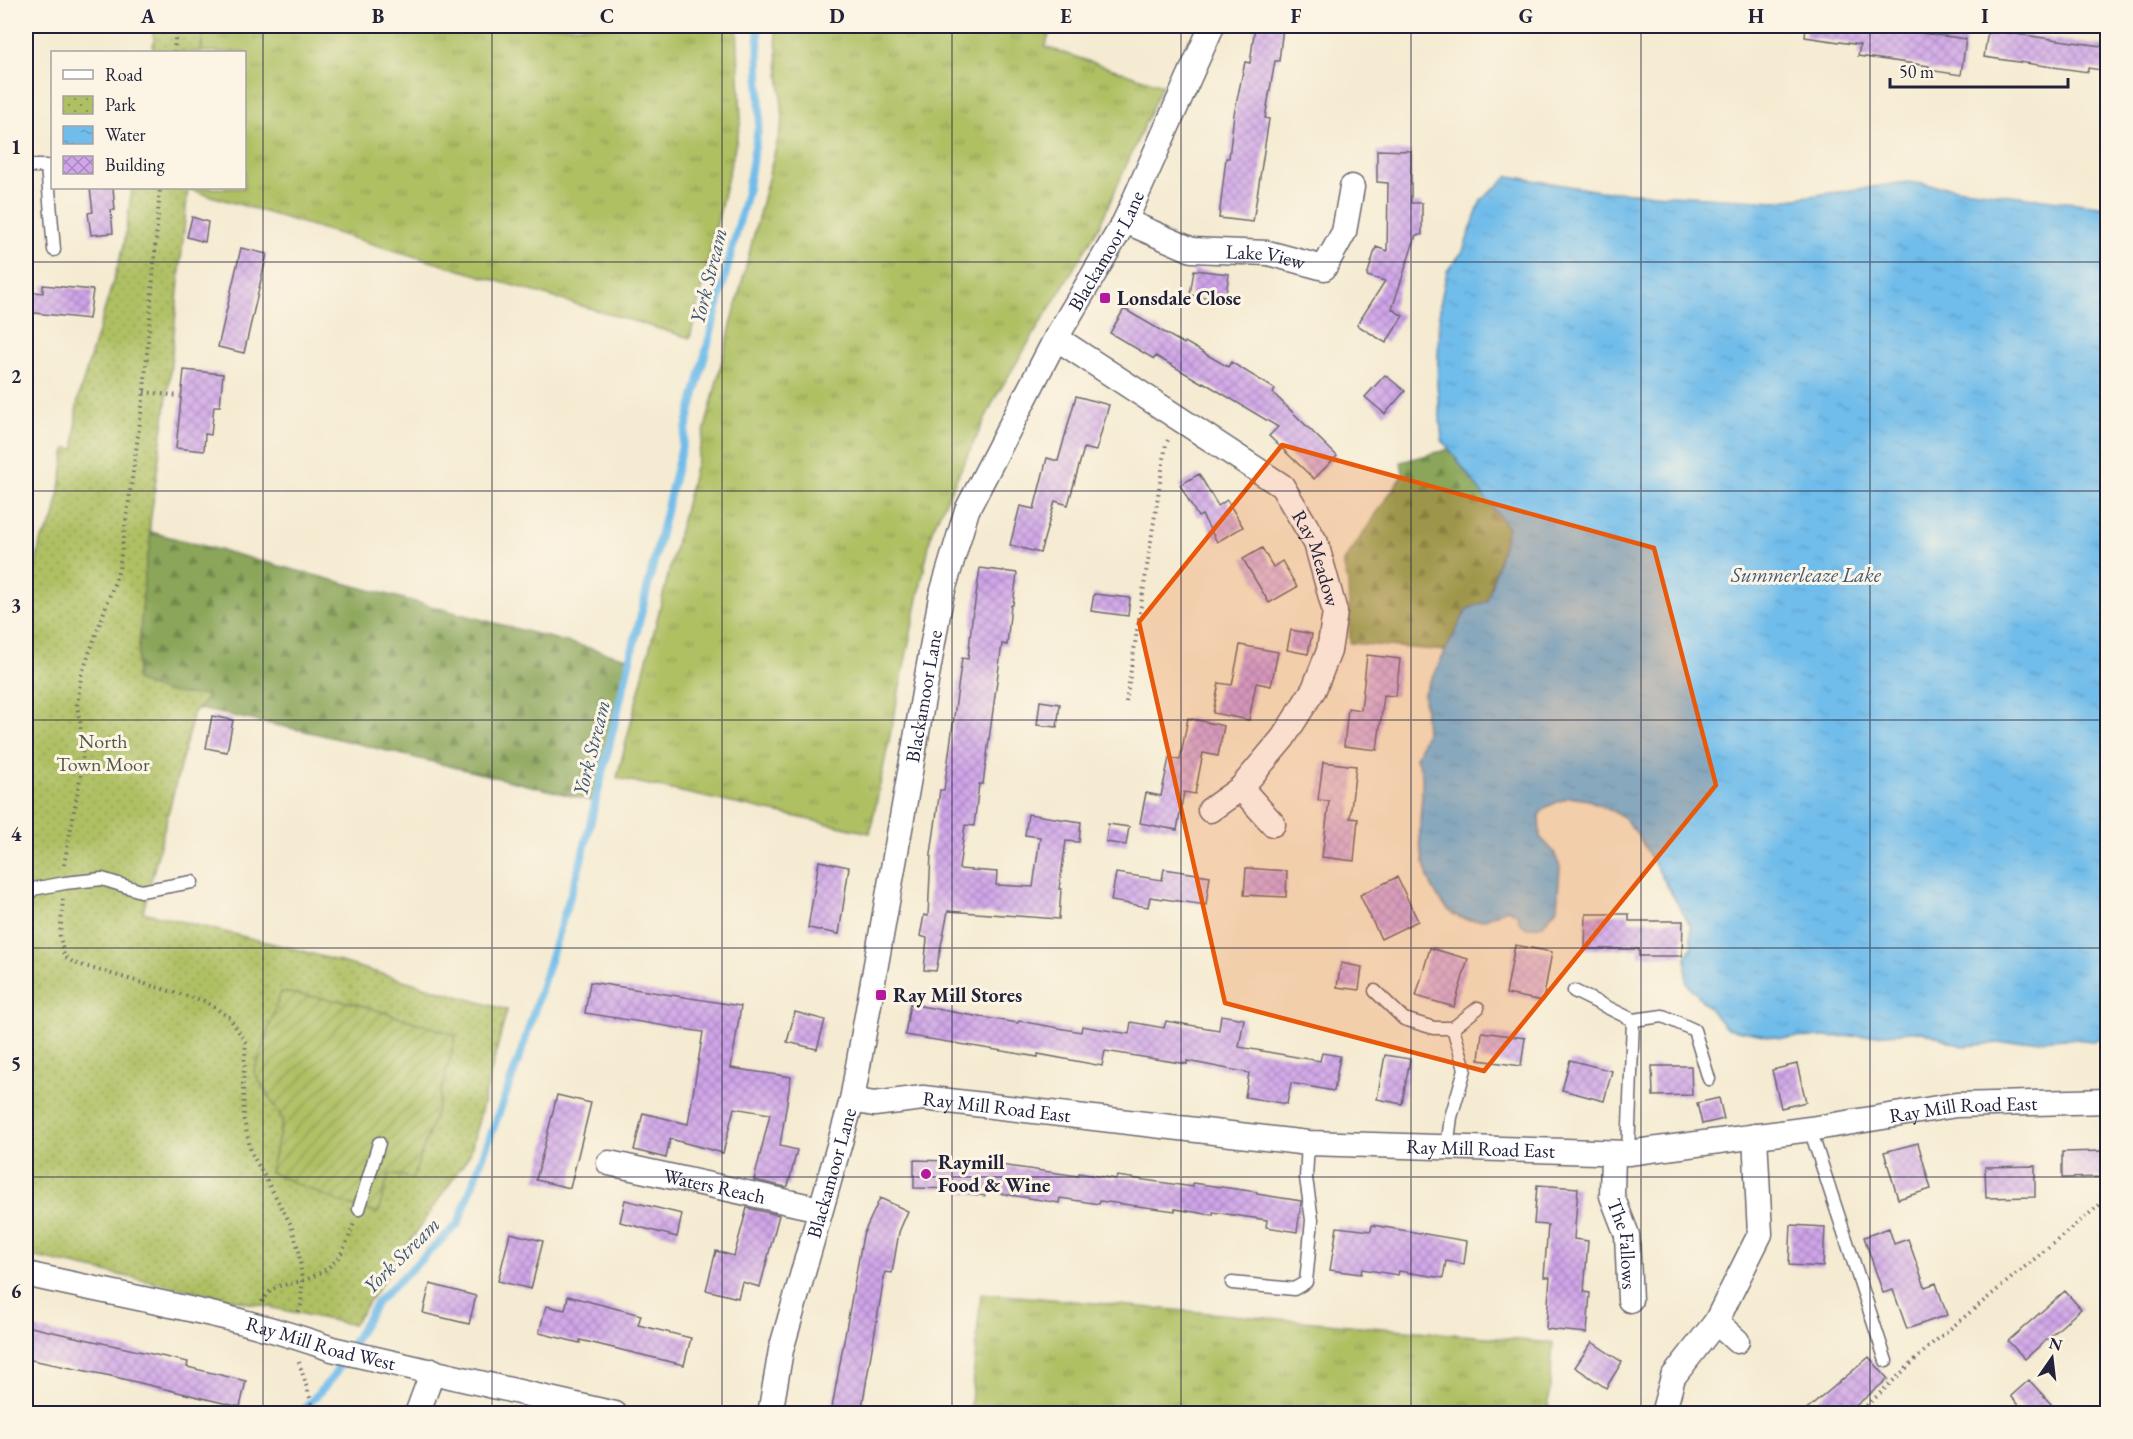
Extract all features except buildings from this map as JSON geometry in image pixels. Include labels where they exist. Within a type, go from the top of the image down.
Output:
[{"type":"street","name":"Blackamoor Lane","points":[[770,1413],[782,1350],[852,1100],[941,597],[967,510],[1056,338],[1125,221],[1212,26]]},
{"type":"street","name":"Lake View","points":[[1125,221],[1192,250],[1268,253],[1324,268],[1344,232],[1352,187]]},
{"type":"street","points":[[1056,338],[1178,418]]},
{"type":"street","name":"Ray Meadow","points":[[1178,418],[1282,486],[1316,543],[1335,612],[1329,651],[1314,688],[1283,738],[1241,788],[1210,810]]},
{"type":"street","points":[[1241,788],[1273,824]]},
{"type":"street","name":"Ray Mill Road East","points":[[852,1100],[874,1104],[922,1098],[1308,1143],[1620,1153],[1810,1129],[1956,1105],[2108,1101]]},
{"type":"street","points":[[1663,1413],[1673,1377],[1716,1322],[1760,1234],[1755,1136]]},
{"type":"street","name":"The Fallows","points":[[1620,1153],[1612,1196],[1627,1235],[1630,1300]]},
{"type":"street","name":"Waters Reach","points":[[609,1163],[820,1209]]},
{"type":"street","name":"Ray Mill Road West","points":[[26,1274],[251,1324],[332,1349],[615,1413]]},
{"type":"street","points":[[1716,1322],[1737,1341]]},
{"type":"street","points":[[417,1413],[434,1371]]},
{"type":"lane","points":[[26,166],[47,166],[54,250]]},
{"type":"lane","points":[[26,897],[33,889],[102,879],[141,891],[192,882]]},
{"type":"lane","points":[[1375,991],[1404,1019],[1434,1028],[1453,1028],[1478,1008]]},
{"type":"lane","points":[[1574,991],[1633,1020],[1663,1016],[1694,1030],[1709,1079]]},
{"type":"lane","points":[[1620,1153],[1633,1020]]},
{"type":"lane","points":[[1447,1148],[1451,1117],[1465,1069],[1453,1028]]},
{"type":"lane","points":[[1810,1129],[1886,1361]]},
{"type":"lane","points":[[359,1209],[379,1143]]},
{"type":"lane","points":[[1232,1284],[1294,1289],[1306,1282],[1312,1220],[1306,1179],[1308,1143]]},
{"type":"path","points":[[174,51],[176,26]]},
{"type":"path","points":[[160,189],[144,392],[119,570],[81,676],[76,706],[80,722],[83,764],[64,861],[65,883],[60,936],[64,956],[74,963],[204,1001],[229,1017],[246,1043],[243,1083],[244,1120],[251,1152],[291,1225],[299,1252],[302,1281],[301,1305],[291,1335]]},
{"type":"path","points":[[144,392],[180,396]]},
{"type":"path","points":[[1126,702],[1166,444],[1178,418]]},
{"type":"path","points":[[1858,1413],[1933,1343],[2108,1198]]},
{"type":"path","points":[[251,1324],[266,1295],[279,1285],[316,1276],[333,1264],[344,1251],[359,1209]]},
{"type":"path","points":[[305,1383],[315,1413]]},
{"type":"highlighted area","points":[[1282,445],[1654,548],[1716,785],[1484,1071],[1225,1003],[1139,622]]},
{"type":"green space","points":[[157,26],[204,26],[201,51],[152,51],[153,32],[156,31]]},
{"type":"green space","points":[[204,26],[737,26],[741,121],[690,338],[187,189],[246,189],[246,51],[201,51]]},
{"type":"green space","points":[[775,26],[1052,26],[1045,47],[1162,85],[1099,227],[995,398],[932,530],[870,833],[617,778],[783,119]]},
{"type":"green space","name":"North Town Moor","points":[[132,189],[188,189],[170,374],[150,524],[150,547],[146,561],[136,680],[153,688],[170,692],[207,695],[203,704],[194,712],[143,912],[299,950],[507,1010],[470,1154],[353,1325],[26,1255],[26,621],[40,542],[53,521],[66,448],[75,449],[79,395],[124,245]]},
{"type":"green space","points":[[1449,449],[1508,528],[1487,602],[1467,609],[1446,651],[1350,643],[1348,583],[1343,563],[1403,474],[1401,462]]},
{"type":"green space","points":[[151,532],[627,658],[593,801],[314,733],[118,692]]},
{"type":"green space","points":[[281,992],[354,1003],[456,1035],[437,1109],[413,1178],[389,1174],[378,1213],[336,1200],[270,1172],[283,1120],[254,1072]]},
{"type":"green space","points":[[981,1293],[1553,1343],[1548,1413],[970,1413]]},
{"type":"water","name":"Summerleaze Lake","points":[[1509,176],[1599,191],[1775,201],[1907,182],[2107,207],[2107,1038],[2093,1041],[2064,1038],[1962,1046],[1922,1031],[1862,1036],[1780,1038],[1726,1028],[1686,982],[1686,956],[1692,947],[1690,925],[1636,832],[1622,816],[1589,800],[1569,797],[1546,807],[1539,815],[1540,837],[1554,852],[1560,867],[1557,908],[1543,925],[1527,928],[1520,923],[1517,914],[1508,909],[1482,920],[1465,919],[1454,914],[1438,897],[1427,873],[1420,840],[1422,775],[1416,758],[1426,733],[1424,693],[1467,609],[1487,601],[1508,528],[1442,440],[1437,384],[1440,305],[1447,271],[1463,251],[1481,200]]},
{"type":"waterway","name":"York Stream","points":[[300,1414],[333,1377],[377,1302],[458,1224],[521,1053],[581,861],[691,409],[747,192],[760,118],[758,26]]},
{"type":"place","name":"Lonsdale Close","points":[[1105,298]]},
{"type":"place","name":"Ray Mill Stores","points":[[881,995]]},
{"type":"place","name":"Raymill Food & Wine","points":[[926,1174]]}]
